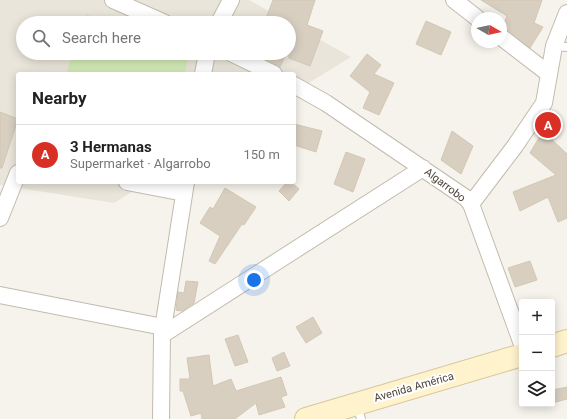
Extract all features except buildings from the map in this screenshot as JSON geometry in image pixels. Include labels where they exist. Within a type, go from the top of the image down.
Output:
[{"type":"main road","points":[[555,345],[567,341]]},
{"type":"main road","name":"Avenida América","points":[[306,419],[359,412],[519,356]]},
{"type":"street","points":[[113,0],[149,16]]},
{"type":"street","points":[[223,16],[231,0]]},
{"type":"street","points":[[454,0],[471,13]]},
{"type":"street","points":[[471,204],[536,117],[544,103],[549,74],[560,46],[567,13]]},
{"type":"street","points":[[507,42],[549,74]]},
{"type":"street","points":[[204,72],[206,60]]},
{"type":"street","points":[[245,60],[270,72]]},
{"type":"street","name":"Algarrobo","points":[[296,86],[326,103],[466,198],[471,204],[519,336]]},
{"type":"street","points":[[0,295],[163,331],[423,168]]},
{"type":"street","points":[[0,218],[16,178]]},
{"type":"street","points":[[150,184],[185,187],[163,331],[161,419]]},
{"type":"shaded area","points":[[0,0],[249,0],[278,16],[16,16],[16,60],[296,60],[296,26],[351,57],[296,91],[296,72],[16,72],[16,184],[145,184],[114,203],[0,185]]},
{"type":"green space","points":[[71,60],[188,60],[185,72],[67,72]]},
{"type":"place","name":"3 Hermanas","points":[[548,125]]}]
